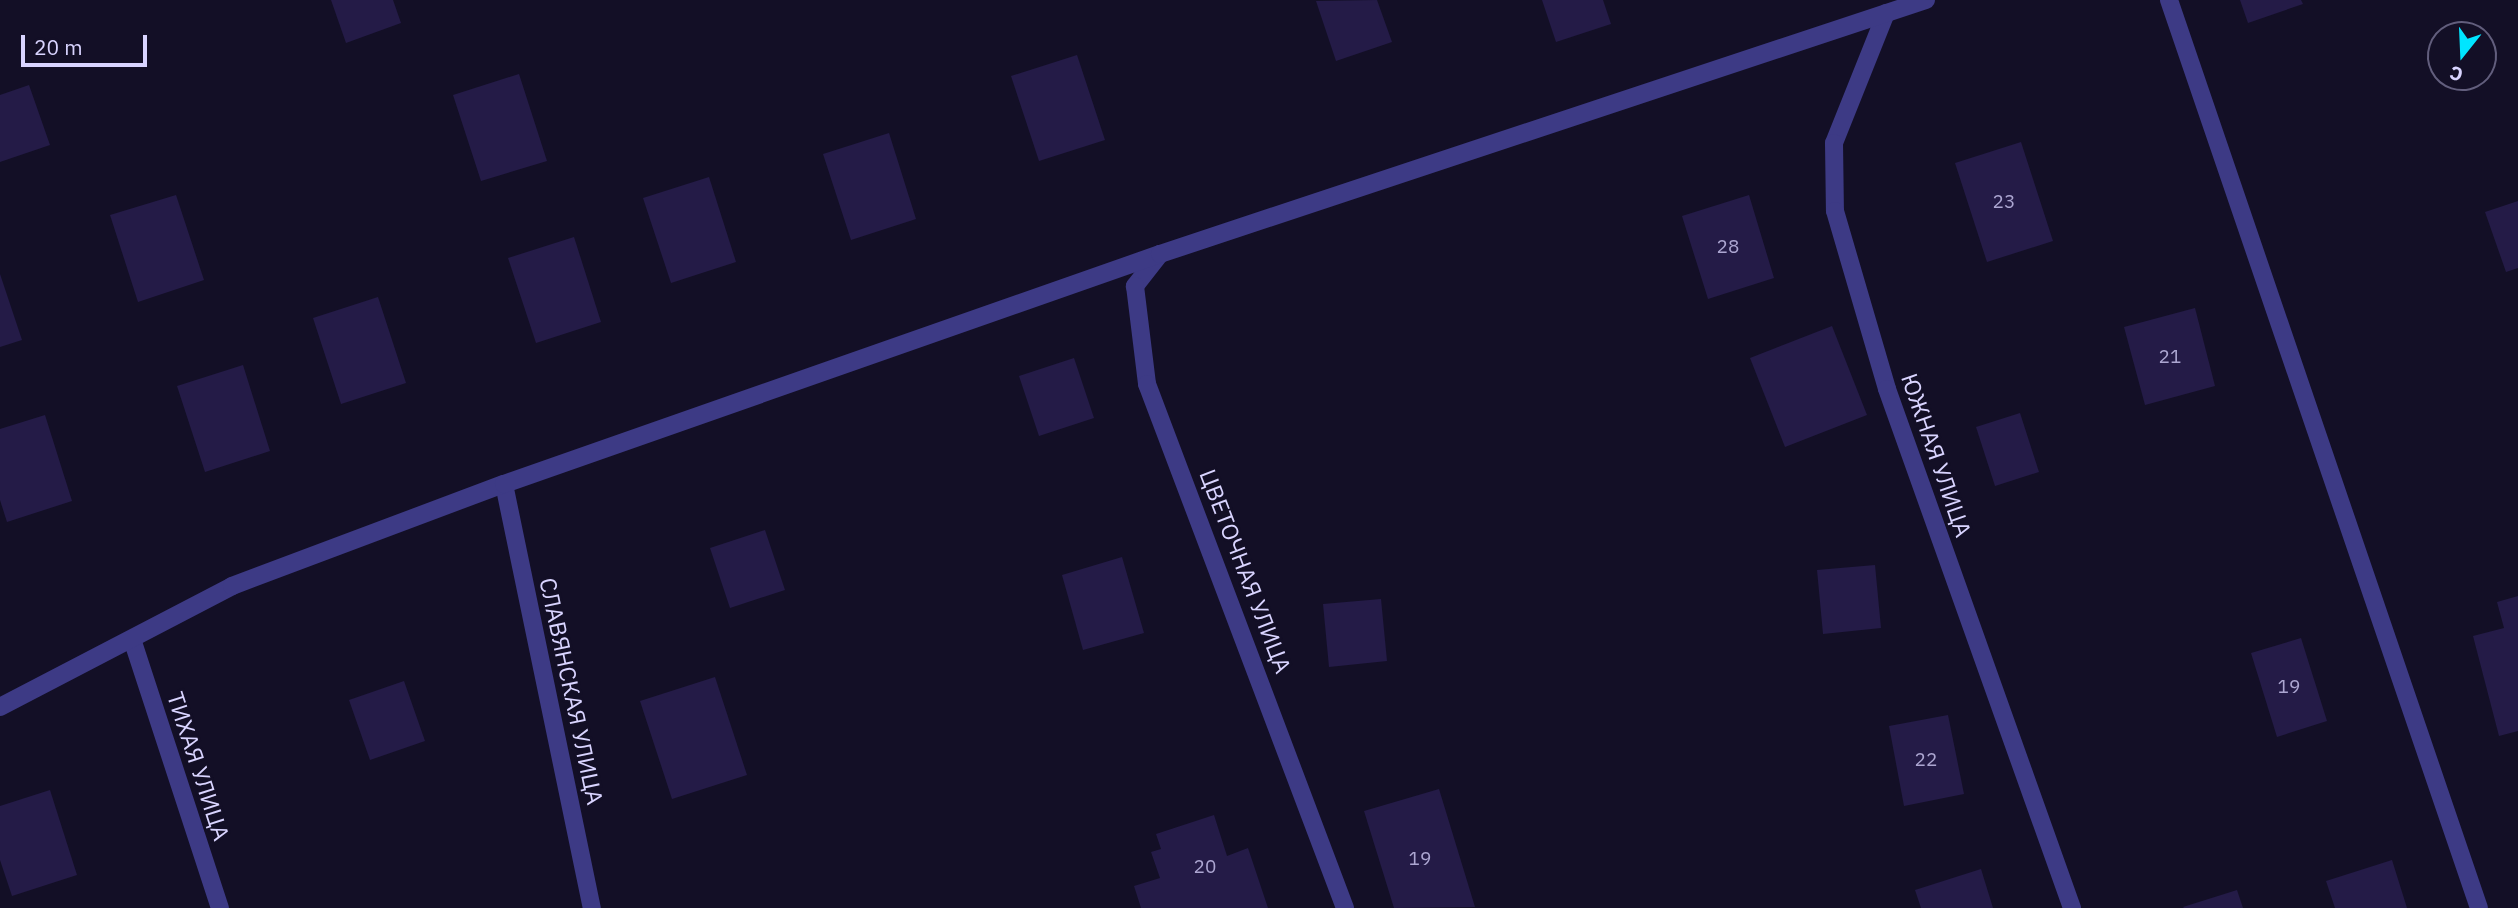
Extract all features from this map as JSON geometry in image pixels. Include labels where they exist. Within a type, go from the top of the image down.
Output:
[{"type":"street","points":[[0,708],[232,586],[504,484],[1160,254],[1926,0]]},
{"type":"street","points":[[2169,0],[2479,908]]},
{"type":"street","name":"ЮЖНАЯ УЛИЦА","points":[[1886,13],[1833,143],[1835,211],[1888,388],[2072,908]]},
{"type":"street","name":"ЦВЕТОЧНАЯ УЛИЦА","points":[[1160,254],[1135,286],[1147,384],[1345,908]]},
{"type":"street","name":"СЛАВЯНСКАЯ УЛИЦА","points":[[504,484],[592,908]]},
{"type":"street","name":"ТИХАЯ УЛИЦА","points":[[132,639],[220,908]]},
{"type":"building","points":[[331,0],[393,0],[401,23],[346,43]]},
{"type":"building","points":[[1377,0],[1392,42],[1336,61],[1316,1]]},
{"type":"building","points":[[1542,0],[1603,0],[1611,24],[1556,42]]},
{"type":"building","points":[[2240,0],[2301,0],[2303,4],[2248,23]]},
{"type":"building","points":[[1077,55],[1105,140],[1039,161],[1011,76]]},
{"type":"building","points":[[519,74],[547,161],[481,181],[453,95]]},
{"type":"building","points":[[29,85],[50,145],[0,162],[0,95]]},
{"type":"building","points":[[889,133],[916,219],[851,240],[823,154]]},
{"type":"building","points":[[2021,142],[2053,241],[1987,262],[1955,163]]},
{"type":"building","points":[[709,177],[736,262],[671,283],[643,198]]},
{"type":"building","points":[[176,195],[204,280],[138,302],[110,215]]},
{"type":"building","points":[[1749,195],[1774,278],[1708,299],[1682,216]]},
{"type":"building","points":[[2518,201],[2518,268],[2506,272],[2485,212]]},
{"type":"building","points":[[574,237],[601,322],[536,343],[508,258]]},
{"type":"building","points":[[0,274],[22,340],[0,347]]},
{"type":"building","points":[[378,297],[406,383],[341,404],[313,318]]},
{"type":"building","points":[[2195,308],[2215,386],[2145,405],[2124,327]]},
{"type":"building","points":[[1832,326],[1867,415],[1785,447],[1750,358]]},
{"type":"building","points":[[1074,358],[1094,418],[1039,436],[1019,376]]},
{"type":"building","points":[[243,365],[270,451],[205,472],[177,386]]},
{"type":"building","points":[[2020,413],[2039,472],[1995,486],[1976,427]]},
{"type":"building","points":[[45,415],[72,501],[7,522],[0,500],[0,429]]},
{"type":"building","points":[[765,530],[785,590],[730,608],[710,548]]},
{"type":"building","points":[[1122,557],[1144,633],[1083,650],[1062,575]]},
{"type":"building","points":[[1875,565],[1881,628],[1823,634],[1817,570]]},
{"type":"building","points":[[2518,596],[2518,731],[2499,736],[2473,636],[2504,628],[2497,602]]},
{"type":"building","points":[[1381,599],[1387,661],[1329,667],[1323,604]]},
{"type":"building","points":[[2301,638],[2327,721],[2277,737],[2251,653]]},
{"type":"building","points":[[715,677],[747,775],[672,799],[640,701]]},
{"type":"building","points":[[404,681],[425,741],[370,760],[349,700]]},
{"type":"building","points":[[1948,715],[1964,794],[1904,806],[1889,726]]},
{"type":"building","points":[[1439,789],[1475,907],[1394,908],[1364,811]]},
{"type":"building","points":[[50,790],[77,875],[12,896],[0,860],[0,806]]},
{"type":"building","points":[[1214,815],[1227,856],[1248,848],[1268,908],[1141,908],[1134,886],[1160,878],[1151,852],[1161,849],[1156,834]]},
{"type":"building","points":[[2392,860],[2407,908],[2335,908],[2326,881]]},
{"type":"building","points":[[1981,869],[1993,908],[1921,908],[1915,890]]},
{"type":"building","points":[[2237,890],[2243,908],[2183,907]]}]
